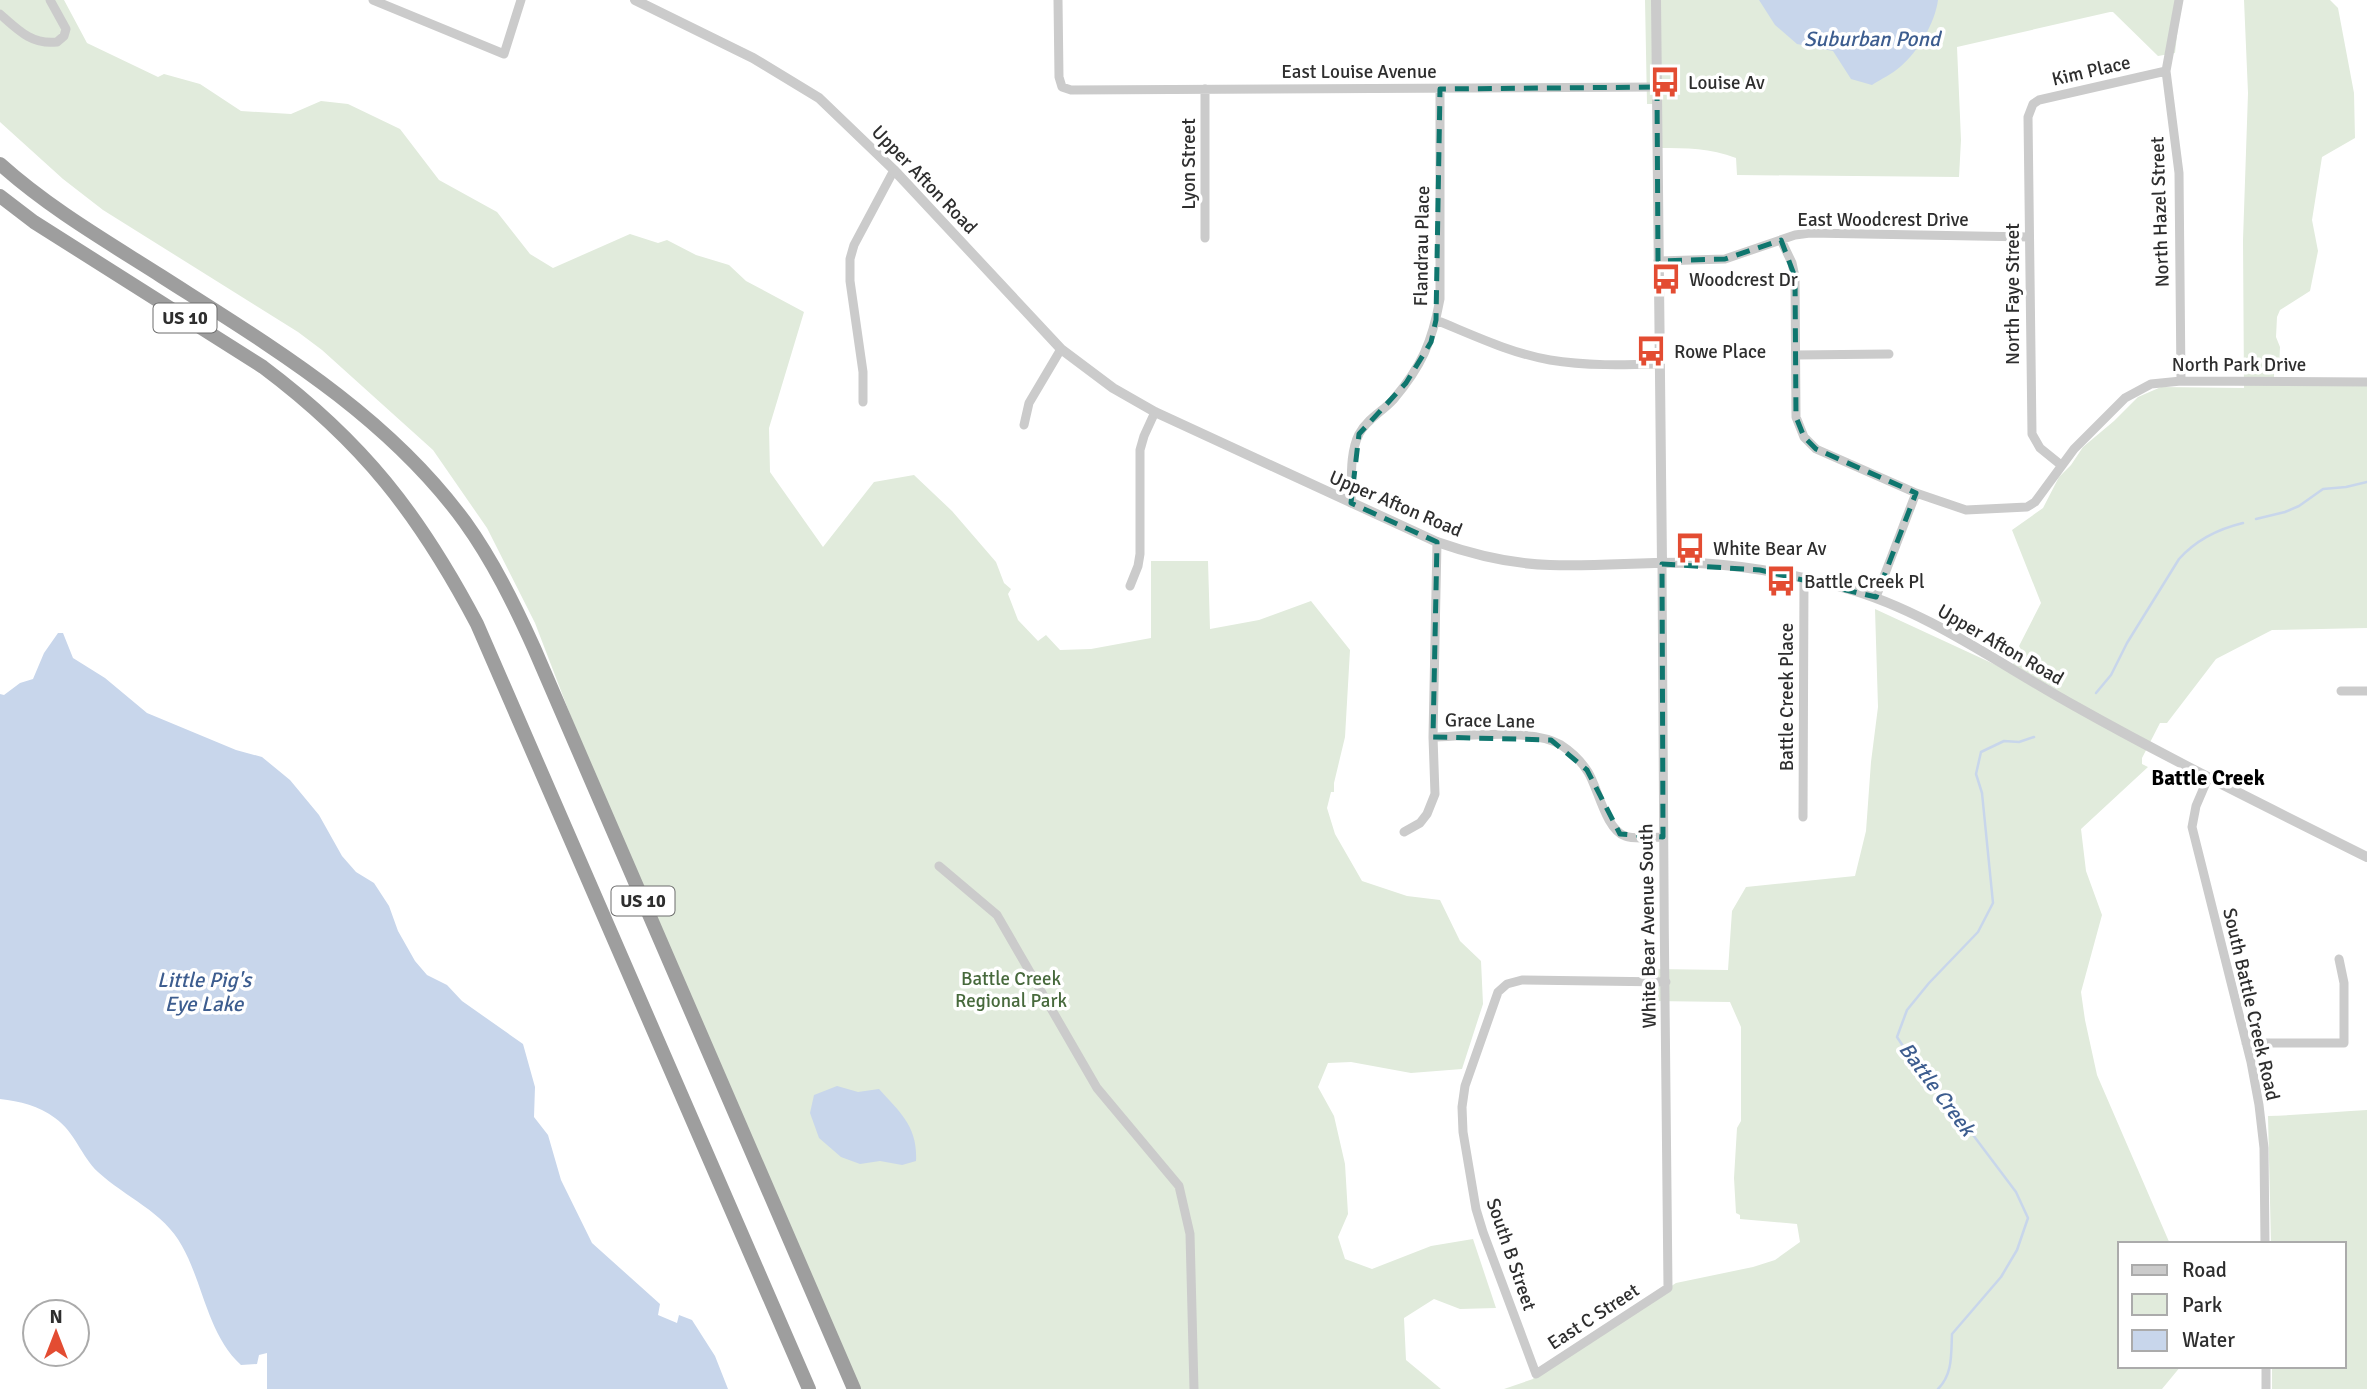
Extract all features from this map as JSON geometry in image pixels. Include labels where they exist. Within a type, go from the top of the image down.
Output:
[{"type":"highway","name":"US 10","points":[[0,164],[48,203],[275,349],[335,391],[390,438],[463,520],[495,569],[534,648],[853,1389]]},
{"type":"highway","name":"US 10","points":[[0,196],[34,222],[263,367],[292,389],[350,440],[398,495],[422,529],[477,624],[809,1389]]},
{"type":"street","points":[[0,14],[23,35],[37,42],[57,43],[64,36],[66,29],[50,0]]},
{"type":"street","points":[[373,0],[504,54],[521,0]]},
{"type":"street","name":"Upper Afton Road","points":[[635,0],[647,3],[753,58],[819,98],[894,170],[1061,349],[1113,388],[1155,412],[1437,542],[1493,558],[1551,565],[1727,566],[1804,578],[1876,597],[1942,630],[2150,748],[2367,857]]},
{"type":"street","name":"East Louise Avenue","points":[[1058,0],[1059,77],[1062,87],[1071,90],[1657,87]]},
{"type":"street","points":[[1656,0],[1662,564]]},
{"type":"street","name":"North Hazel Street","points":[[2179,0],[2165,71],[2179,173],[2180,382]]},
{"type":"street","name":"Kim Place","points":[[2030,110],[2039,100],[2165,71]]},
{"type":"street","name":"Lyon Street","points":[[1205,89],[1205,238]]},
{"type":"street","name":"Flandrau Place","points":[[1351,503],[1353,459],[1359,434],[1367,422],[1392,400],[1413,373],[1431,342],[1436,320],[1440,299],[1440,89]]},
{"type":"street","name":"North Faye Street","points":[[2030,110],[2032,434],[2040,448],[2061,465]]},
{"type":"street","points":[[863,402],[863,372],[850,281],[850,259],[859,235],[894,170]]},
{"type":"street","name":"East Woodcrest Drive","points":[[1658,261],[1726,259],[1810,233],[2029,237]]},
{"type":"street","points":[[1782,240],[1795,277],[1796,417],[1804,437],[1816,449],[1916,493],[1876,597]]},
{"type":"street","points":[[1436,320],[1492,344],[1548,360],[1659,364]]},
{"type":"street","points":[[1024,425],[1029,403],[1061,349]]},
{"type":"street","points":[[1796,355],[1889,354]]},
{"type":"street","name":"North Park Drive","points":[[1916,493],[1966,510],[2027,508],[2035,502],[2061,465],[2099,422],[2131,394],[2151,384],[2367,382]]},
{"type":"street","points":[[1130,586],[1140,554],[1140,450],[1155,412]]},
{"type":"street","points":[[1404,832],[1420,822],[1432,805],[1435,790],[1433,737],[1437,542]]},
{"type":"street","name":"White Bear Avenue South","points":[[1662,564],[1668,1288]]},
{"type":"street","name":"Battle Creek Place","points":[[1803,817],[1804,578]]},
{"type":"street","points":[[2341,691],[2367,691]]},
{"type":"street","name":"Grace Lane","points":[[1433,737],[1526,735],[1551,740],[1573,753],[1587,770],[1610,822],[1620,834],[1663,837]]},
{"type":"street","name":"South Battle Creek Road","points":[[2208,778],[2196,806],[2192,827],[2259,1105],[2264,1148],[2265,1242]]},
{"type":"street","points":[[939,866],[997,915],[1097,1088],[1179,1186],[1190,1234],[1194,1389]]},
{"type":"street","points":[[2246,1043],[2344,1043],[2344,983],[2339,959]]},
{"type":"street","name":"South B Street","points":[[1536,1374],[1476,1209],[1463,1132],[1465,1086],[1498,992],[1507,984],[1522,980],[1666,982]]},
{"type":"street","name":"East C Street","points":[[1536,1374],[1668,1288]]},
{"type":"street","points":[[2266,1368],[2266,1389]]},
{"type":"highlighted area","points":[[1657,87],[1658,261],[1725,259],[1781,240],[1795,277],[1796,417],[1804,437],[1816,449],[1916,493],[1876,597],[1760,570],[1662,564],[1663,837],[1620,834],[1587,770],[1551,740],[1433,737],[1437,542],[1351,503],[1359,434],[1406,383],[1431,342],[1436,320],[1440,89]]},
{"type":"green space","name":"Battle Creek Regional Park","points":[[0,0],[64,0],[87,43],[158,77],[164,74],[200,84],[241,111],[291,114],[321,101],[348,104],[400,129],[439,180],[497,212],[530,254],[553,268],[630,234],[658,243],[667,240],[696,255],[729,265],[746,281],[804,312],[769,428],[770,472],[823,547],[874,482],[914,475],[952,511],[996,562],[1004,583],[1011,589],[1008,594],[1018,620],[1038,641],[1046,635],[1060,650],[1091,649],[1151,638],[1151,561],[1208,561],[1210,629],[1259,620],[1311,601],[1350,650],[1345,737],[1334,792],[1331,792],[1327,808],[1335,834],[1362,881],[1407,896],[1440,900],[1460,941],[1481,961],[1483,1004],[1462,1069],[1411,1073],[1351,1062],[1328,1063],[1318,1087],[1334,1116],[1345,1164],[1348,1214],[1338,1237],[1345,1259],[1372,1269],[1431,1246],[1473,1239],[1496,1308],[1460,1309],[1434,1299],[1404,1318],[1406,1360],[1441,1389],[848,1389],[650,923],[535,623],[487,528],[433,450],[322,350],[298,332],[103,210],[63,179],[0,122]]},
{"type":"green space","points":[[1645,0],[2181,0],[2175,53],[2158,56],[2113,12],[1957,47],[1961,140],[1959,177],[1737,175],[1736,158],[1708,150],[1659,148],[1658,104],[1647,104]]},
{"type":"green space","points":[[2244,0],[2330,0],[2338,8],[2354,93],[2355,138],[2322,157],[2312,220],[2318,251],[2310,291],[2280,310],[2277,317],[2279,369],[2274,371],[2274,381],[2367,382],[2367,628],[2272,630],[2216,659],[2167,723],[2160,723],[2142,758],[2142,764],[2148,767],[2081,829],[2086,871],[2102,915],[2081,992],[2085,1020],[2097,1075],[2169,1242],[2118,1242],[2118,1368],[2179,1368],[2162,1389],[1504,1389],[1533,1379],[1537,1373],[1676,1283],[1775,1260],[1800,1242],[1797,1224],[1740,1219],[1740,1215],[1736,1213],[1734,1178],[1737,1128],[1741,1121],[1741,1027],[1730,1002],[1651,1001],[1652,969],[1728,970],[1732,911],[1746,887],[1855,876],[1866,831],[1878,707],[1875,609],[2009,671],[2041,603],[2012,530],[2043,508],[2059,477],[2083,447],[2138,397],[2161,387],[2244,388],[2243,240],[2248,93]]},
{"type":"green space","points":[[2367,1110],[2367,1389],[2272,1389],[2272,1368],[2346,1368],[2346,1242],[2271,1242],[2268,1116]]},
{"type":"water","name":"Suburban Pond","points":[[1759,0],[1938,0],[1925,36],[1907,61],[1872,85],[1851,79],[1833,51],[1797,44],[1775,25]]},
{"type":"water","name":"Little Pig's Eye Lake","points":[[58,633],[63,633],[73,658],[105,678],[147,713],[236,750],[262,757],[290,780],[319,815],[342,856],[356,872],[374,883],[389,906],[398,931],[415,961],[427,975],[447,985],[462,1001],[523,1044],[535,1087],[534,1117],[548,1135],[561,1180],[592,1243],[660,1304],[658,1315],[677,1323],[679,1315],[692,1320],[715,1356],[728,1389],[267,1389],[267,1353],[259,1355],[257,1364],[241,1365],[230,1353],[213,1324],[182,1246],[165,1224],[98,1172],[68,1130],[55,1118],[29,1105],[0,1099],[0,694],[4,695],[20,683],[33,679],[44,653]]},
{"type":"water","points":[[837,1086],[858,1092],[879,1089],[911,1129],[916,1161],[902,1165],[880,1161],[860,1164],[841,1157],[819,1138],[810,1113],[814,1095]]},
{"type":"waterway","name":"Battle Creek","points":[[2256,519],[2299,506],[2323,489],[2367,482]]},
{"type":"waterway","name":"Battle Creek","points":[[2096,693],[2111,675],[2127,643],[2179,559],[2208,536],[2243,523]]},
{"type":"waterway","name":"Battle Creek","points":[[1938,1389],[1949,1370],[1952,1334],[2001,1277],[2017,1250],[2028,1218],[2016,1192],[1949,1103],[1923,1076],[1897,1037],[1907,1010],[1978,932],[1993,903],[1982,793],[1976,774],[1981,752],[2004,741],[2019,742],[2034,737]]},
{"type":"place","name":"Louise Av","points":[[1665,82]]},
{"type":"place","name":"Woodcrest Dr","points":[[1666,279]]},
{"type":"place","name":"Rowe Place","points":[[1651,351]]},
{"type":"place","name":"White Bear Av","points":[[1690,548]]},
{"type":"place","name":"Battle Creek Pl","points":[[1781,581]]},
{"type":"district","name":"Battle Creek","points":[[2208,778]]}]
